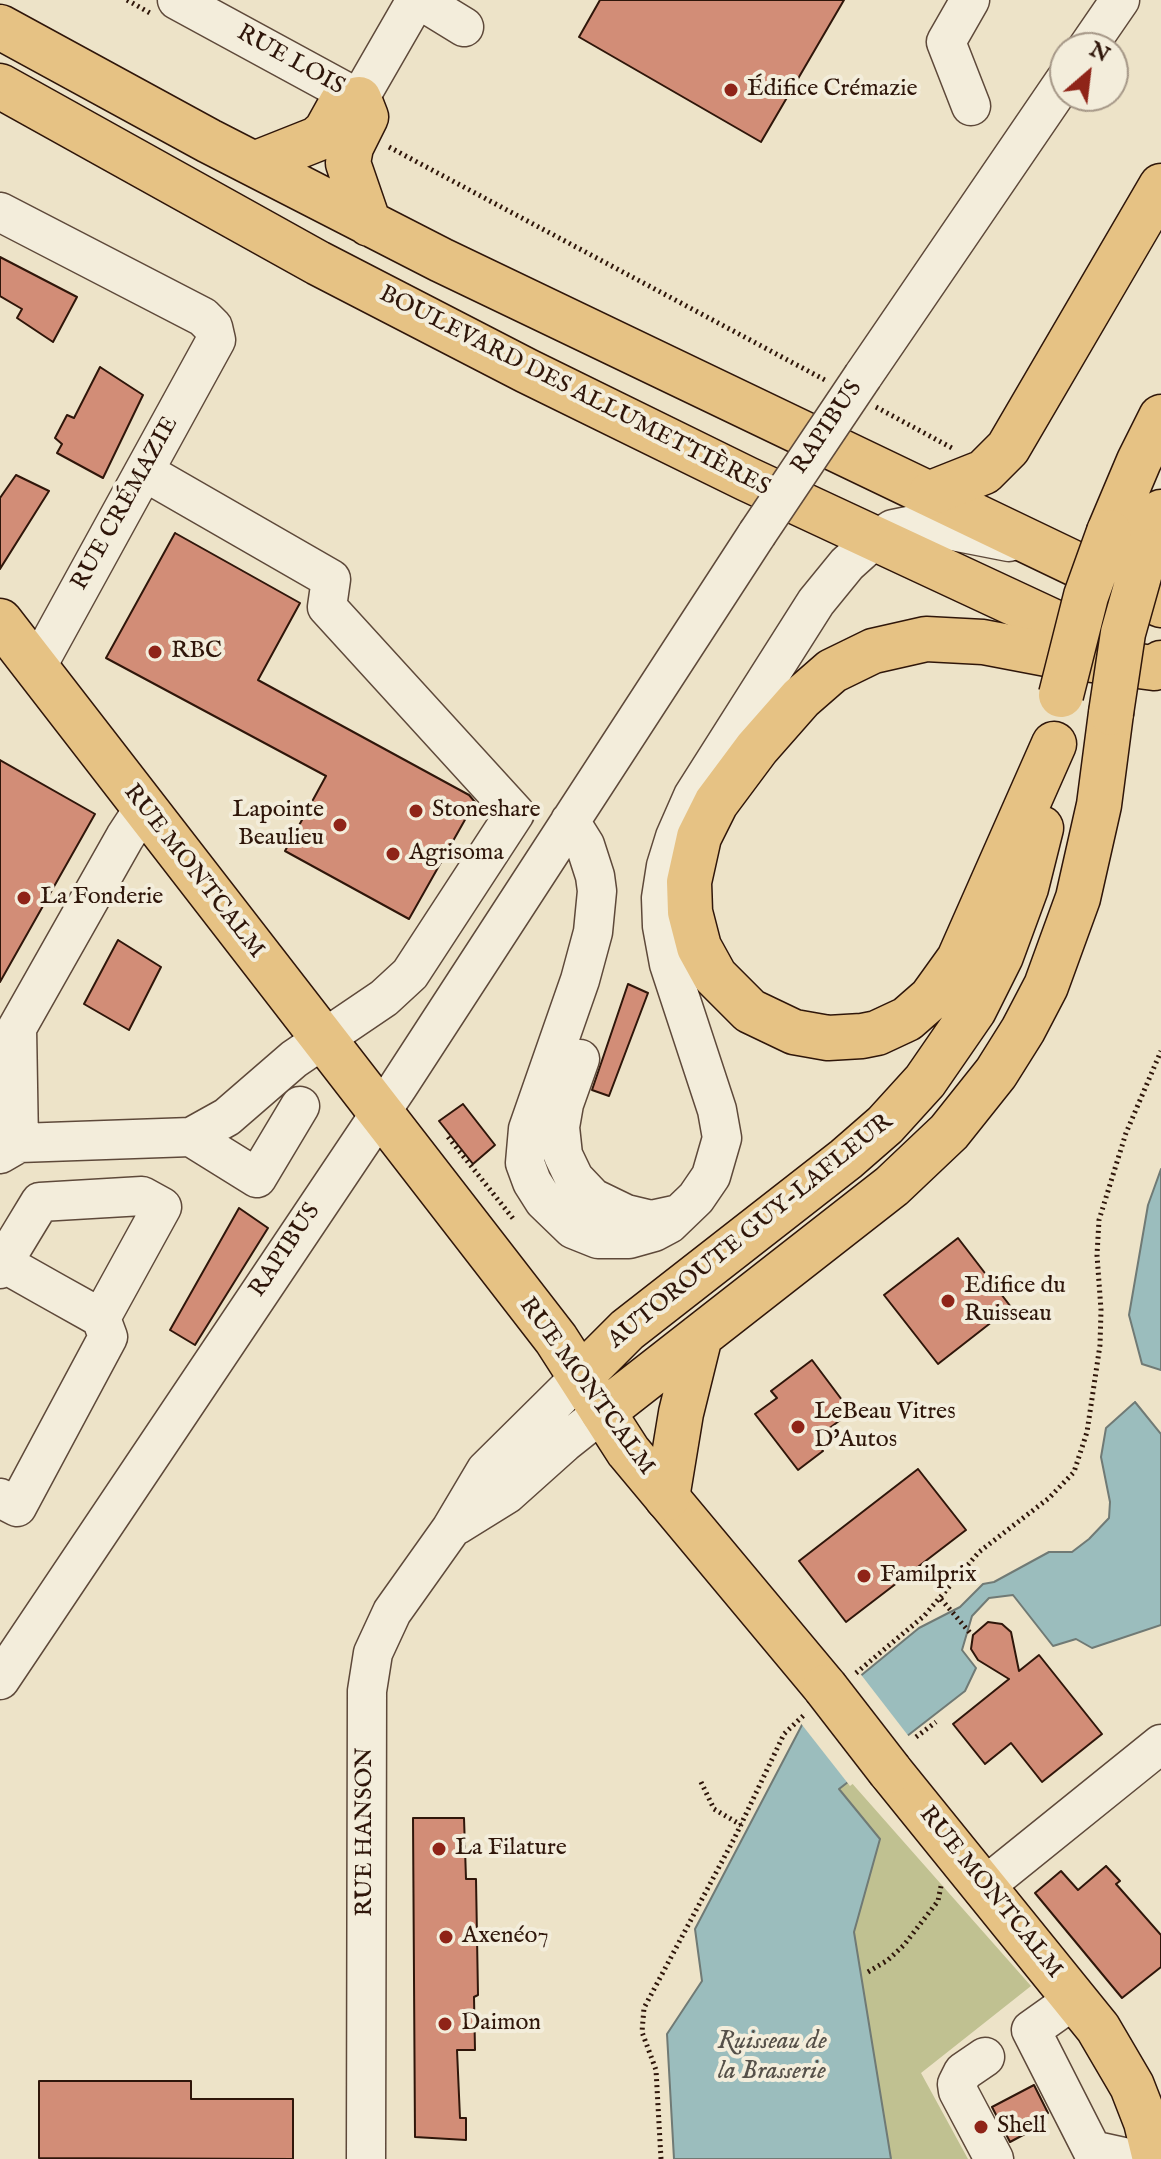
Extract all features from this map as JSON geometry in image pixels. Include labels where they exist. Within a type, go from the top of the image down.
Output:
[{"type":"main road","points":[[0,27],[369,224],[1161,605]]},
{"type":"main road","name":"BOULEVARD DES ALLUMETTIÈRES","points":[[0,86],[318,263],[428,320],[671,442],[1159,668]]},
{"type":"main road","points":[[254,164],[317,139],[326,131],[341,104],[359,99],[366,117],[351,147],[348,163],[369,224]]},
{"type":"main road","points":[[931,493],[984,472],[1008,448],[1161,186]]},
{"type":"main road","name":"AUTOROUTE GUY-LAFLEUR","points":[[603,1412],[903,1177],[949,1132],[1009,1053],[1046,986],[1078,898],[1094,832],[1139,532],[1139,461],[1161,417]]},
{"type":"main road","name":"AUTOROUTE GUY-LAFLEUR","points":[[581,1376],[620,1335],[865,1143],[905,1105],[943,1057],[989,982],[1017,914],[1041,832],[1061,695],[1086,596],[1139,532]]},
{"type":"main road","name":"RUE MONTCALM","points":[[0,621],[556,1339],[628,1451],[825,1694],[903,1754],[985,1886],[1076,1998],[1111,2048],[1132,2086],[1146,2122],[1155,2159]]},
{"type":"main road","points":[[1054,744],[987,902],[959,959],[931,998],[893,1027],[862,1036],[828,1038],[794,1032],[750,1011],[726,989],[706,962],[694,932],[688,896],[699,837],[726,788],[801,698],[832,671],[857,657],[892,645],[943,639],[1159,668]]},
{"type":"main road","points":[[667,1498],[681,1413],[700,1336]]},
{"type":"street","name":"RUE LOIS","points":[[177,0],[359,99]]},
{"type":"street","points":[[359,99],[418,0],[464,27]]},
{"type":"street","points":[[970,0],[946,42],[971,106]]},
{"type":"street","points":[[1098,32],[1120,0]]},
{"type":"street","name":"RAPIBUS","points":[[0,1680],[379,1114],[757,534],[1049,104]]},
{"type":"street","name":"RUE CRÉMAZIE","points":[[0,212],[203,317],[213,327],[216,340],[36,668]]},
{"type":"street","points":[[144,808],[17,1028],[9,1148],[191,1137],[227,1117],[294,1059],[384,998],[410,974],[515,813],[327,607],[331,579],[145,472]]},
{"type":"street","points":[[570,821],[592,861],[597,891],[610,927],[610,958],[605,985],[564,1104],[560,1137],[563,1155],[583,1189],[612,1209],[651,1220],[670,1217],[686,1207],[705,1188],[719,1153],[721,1127],[665,945],[661,898],[670,851],[687,808],[816,602],[847,564],[877,539],[899,526],[917,524],[1047,549]]},
{"type":"street","points":[[672,973],[688,896]]},
{"type":"street","points":[[191,1137],[257,1178],[300,1106]]},
{"type":"street","points":[[0,1498],[17,1507],[108,1337],[101,1318],[1,1265],[40,1202],[142,1196],[162,1207],[101,1318]]},
{"type":"street","name":"RUE HANSON","points":[[366,2159],[368,1677],[376,1642],[486,1470],[581,1376]]},
{"type":"street","name":"RUE HANSON","points":[[451,1529],[507,1494],[603,1412]]},
{"type":"street","points":[[985,1886],[1159,1751]]},
{"type":"street","points":[[1076,1998],[1031,2030],[1092,2150],[1133,2159]]},
{"type":"street","points":[[985,2057],[963,2072],[957,2084],[994,2159]]},
{"type":"path","points":[[382,143],[857,389],[960,452]]},
{"type":"path","points":[[661,2159],[656,2070],[643,2038],[642,2015],[654,1985],[741,1825],[784,1734],[825,1694],[916,1623],[941,1599],[971,1559],[1049,1498],[1070,1479],[1078,1464],[1087,1432],[1100,1345],[1099,1220],[1126,1133],[1161,1051]]},
{"type":"path","points":[[448,1137],[515,1221]]},
{"type":"path","points":[[941,1599],[970,1632]]},
{"type":"path","points":[[903,1754],[936,1722]]},
{"type":"path","points":[[701,1782],[714,1809],[741,1825]]},
{"type":"path","points":[[868,1972],[888,1960],[904,1945],[938,1901],[941,1885]]},
{"type":"green space","points":[[850,1781],[1031,1986],[921,2073],[968,2159],[891,2159],[854,1932],[880,1839],[838,1789]]},
{"type":"water","points":[[1161,1169],[1161,1370],[1142,1364],[1129,1315],[1148,1205]]},
{"type":"water","name":"Ruisseau de la Brasserie","points":[[1135,1402],[1161,1434],[1161,1625],[1092,1648],[1076,1639],[1053,1646],[1013,1595],[989,1598],[972,1616],[962,1650],[976,1668],[965,1691],[839,1789],[880,1839],[854,1932],[891,2159],[674,2159],[667,2034],[702,1981],[695,1929],[803,1723],[919,1628],[960,1607],[983,1584],[994,1582],[1049,1552],[1072,1552],[1089,1539],[1109,1518],[1110,1502],[1101,1457],[1106,1428]]},
{"type":"pier","points":[[859,1672],[910,1738],[850,1786],[799,1721]]},
{"type":"building","name":"Édifice Crémazie","points":[[600,0],[844,0],[761,142],[579,37]]},
{"type":"building","points":[[0,257],[77,297],[53,342],[17,318],[22,309],[0,296]]},
{"type":"building","points":[[100,367],[143,395],[103,478],[57,453],[62,444],[55,438],[67,415],[74,418]]},
{"type":"building","points":[[16,475],[49,491],[0,569],[0,498]]},
{"type":"building","points":[[175,533],[300,603],[258,680],[469,795],[475,802],[409,919],[285,851],[326,776],[106,658]]},
{"type":"building","name":"La Fonderie","points":[[0,760],[95,814],[0,982]]},
{"type":"building","points":[[118,940],[161,967],[129,1030],[84,1004]]},
{"type":"building","points":[[628,984],[648,993],[609,1096],[592,1090]]},
{"type":"building","points":[[463,1104],[495,1145],[473,1164],[439,1121]]},
{"type":"building","points":[[239,1208],[268,1228],[195,1345],[170,1330]]},
{"type":"building","name":"Edifice du Ruisseau","points":[[958,1238],[1011,1307],[938,1364],[884,1295]]},
{"type":"building","name":"LeBeau Vitres D'Autos","points":[[812,1360],[851,1412],[815,1439],[823,1451],[798,1470],[755,1414],[777,1398],[771,1391]]},
{"type":"building","points":[[918,1469],[966,1530],[846,1622],[799,1561]]},
{"type":"building","points":[[988,1622],[1002,1624],[1011,1632],[1019,1671],[1039,1655],[1102,1734],[1042,1782],[1011,1743],[985,1764],[953,1724],[1009,1679],[978,1660],[971,1649],[973,1635]]},
{"type":"building","points":[[413,1818],[464,1818],[466,1879],[476,1879],[478,1995],[474,1997],[475,2050],[457,2050],[460,2118],[466,2118],[466,2140],[415,2137]]},
{"type":"building","points":[[1106,1866],[1120,1881],[1116,1884],[1161,1935],[1161,1967],[1122,1998],[1035,1893],[1061,1871],[1078,1890]]},
{"type":"building","points":[[39,2081],[191,2081],[191,2099],[293,2099],[293,2159],[39,2158]]},
{"type":"building","name":"Shell","points":[[1034,2085],[1048,2113],[1022,2127],[1025,2134],[1010,2142],[992,2107]]},
{"type":"place","name":"Édifice Crémazie","points":[[731,90]]},
{"type":"place","name":"RBC","points":[[155,652]]},
{"type":"place","name":"Stoneshare","points":[[416,811]]},
{"type":"place","name":"Lapointe Beaulieu","points":[[340,825]]},
{"type":"place","name":"Agrisoma","points":[[393,854]]},
{"type":"place","name":"La Fonderie","points":[[24,898]]},
{"type":"place","name":"Edifice du Ruisseau","points":[[948,1301]]},
{"type":"place","name":"LeBeau Vitres D'Autos","points":[[798,1427]]},
{"type":"place","name":"Familprix","points":[[864,1576]]},
{"type":"place","name":"La Filature","points":[[439,1849]]},
{"type":"place","name":"Axenéo7","points":[[446,1937]]},
{"type":"place","name":"Daimon","points":[[445,2024]]},
{"type":"place","name":"Shell","points":[[981,2127]]}]
